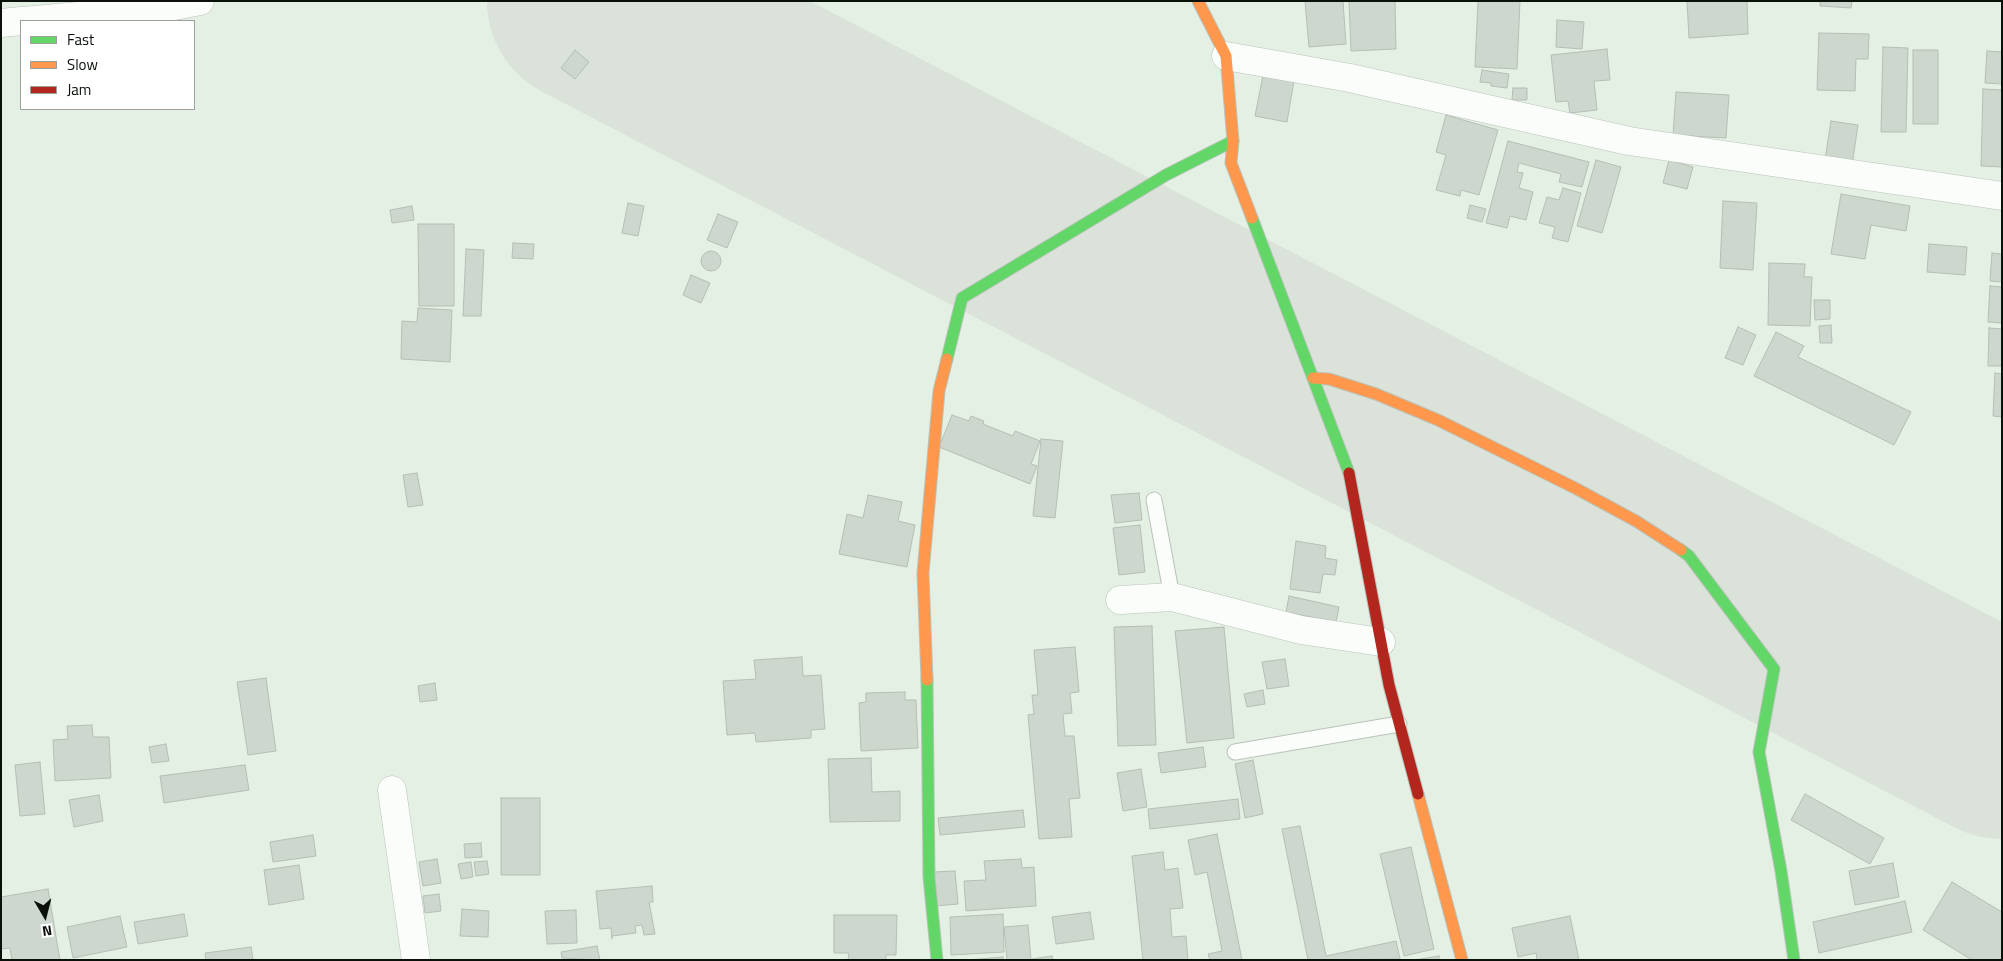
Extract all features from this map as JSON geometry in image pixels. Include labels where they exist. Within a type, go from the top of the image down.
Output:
[{"type":"street","points":[[33,20],[164,8],[200,1]]},
{"type":"street","points":[[1198,1],[1226,56],[1233,141],[1231,163],[1351,477],[1381,642],[1400,724],[1462,960]]},
{"type":"street","points":[[1,23],[20,21]]},
{"type":"street","points":[[1226,56],[1350,78],[1629,141],[2002,196]]},
{"type":"street","points":[[937,960],[928,877],[929,730],[923,573],[939,391],[962,298],[1166,175],[1233,141]]},
{"type":"street","points":[[1313,378],[1330,379],[1376,394],[1438,420],[1575,488],[1636,522],[1689,556],[1774,669],[1758,752],[1781,871],[1794,960]]},
{"type":"street","points":[[1120,600],[1172,597],[1300,630],[1381,642]]},
{"type":"street","points":[[392,790],[416,960]]},
{"type":"lane","points":[[1154,500],[1172,597]]},
{"type":"lane","points":[[1235,752],[1400,724]]},
{"type":"building","points":[[1305,1],[1343,1],[1346,44],[1309,47]]},
{"type":"building","points":[[1349,1],[1395,1],[1396,49],[1351,51]]},
{"type":"building","points":[[1478,1],[1520,1],[1517,69],[1475,67]]},
{"type":"building","points":[[1687,1],[1747,1],[1748,34],[1689,38]]},
{"type":"building","points":[[1820,1],[1852,1],[1851,8],[1820,6]]},
{"type":"building","points":[[1557,20],[1584,22],[1582,49],[1556,47]]},
{"type":"building","points":[[1819,33],[1869,34],[1868,59],[1856,59],[1855,91],[1817,90]]},
{"type":"building","points":[[1883,47],[1908,48],[1906,132],[1881,132]]},
{"type":"building","points":[[1607,49],[1610,80],[1594,81],[1597,110],[1570,113],[1568,101],[1556,102],[1551,55]]},
{"type":"building","points":[[575,50],[589,62],[575,79],[561,68]]},
{"type":"building","points":[[1913,50],[1938,50],[1938,124],[1913,124]]},
{"type":"building","points":[[1987,51],[2002,52],[2002,84],[1985,83]]},
{"type":"building","points":[[1264,70],[1295,75],[1287,122],[1255,116]]},
{"type":"building","points":[[1482,70],[1509,74],[1507,88],[1491,86],[1491,83],[1480,82]]},
{"type":"building","points":[[1513,88],[1527,88],[1527,100],[1512,100]]},
{"type":"building","points":[[1983,89],[2002,90],[2002,167],[1981,166]]},
{"type":"building","points":[[1676,92],[1729,95],[1726,138],[1673,135]]},
{"type":"building","points":[[1446,115],[1498,130],[1479,195],[1461,190],[1460,196],[1436,190],[1446,155],[1436,152]]},
{"type":"building","points":[[1831,121],[1858,125],[1852,165],[1825,160]]},
{"type":"building","points":[[1508,141],[1589,162],[1582,187],[1559,182],[1561,174],[1519,163],[1517,172],[1523,173],[1519,188],[1533,192],[1526,220],[1510,216],[1507,228],[1486,223]]},
{"type":"building","points":[[1596,160],[1621,167],[1602,233],[1577,226]]},
{"type":"building","points":[[1669,160],[1693,167],[1687,189],[1663,183]]},
{"type":"building","points":[[1563,188],[1581,193],[1568,242],[1552,238],[1555,227],[1539,223],[1547,197],[1559,200]]},
{"type":"building","points":[[1841,194],[1910,206],[1906,231],[1871,225],[1865,259],[1831,254]]},
{"type":"building","points":[[1723,201],[1757,203],[1753,270],[1720,268]]},
{"type":"building","points":[[628,203],[644,206],[638,236],[622,233]]},
{"type":"building","points":[[1470,205],[1486,209],[1482,222],[1467,218]]},
{"type":"building","points":[[412,206],[414,220],[392,223],[390,210]]},
{"type":"building","points":[[718,214],[738,222],[727,248],[707,240]]},
{"type":"building","points":[[418,224],[454,224],[454,306],[419,306]]},
{"type":"building","points":[[513,243],[534,244],[533,259],[512,258]]},
{"type":"building","points":[[1929,244],[1967,247],[1965,275],[1927,272]]},
{"type":"building","points":[[466,249],[484,250],[481,316],[463,316]]},
{"type":"building","points":[[711,251],[718,254],[721,261],[718,268],[711,271],[704,268],[701,261],[704,254]]},
{"type":"building","points":[[1992,253],[2002,254],[2002,282],[1990,281]]},
{"type":"building","points":[[1769,263],[1805,264],[1804,277],[1812,277],[1810,326],[1768,325]]},
{"type":"building","points":[[691,275],[710,283],[701,303],[683,295]]},
{"type":"building","points":[[1990,286],[2002,287],[2002,323],[1988,322]]},
{"type":"building","points":[[1814,300],[1830,300],[1830,319],[1815,320]]},
{"type":"building","points":[[418,308],[452,310],[450,362],[401,359],[402,321],[417,322]]},
{"type":"building","points":[[1831,325],[1832,343],[1820,343],[1819,326]]},
{"type":"building","points":[[1738,327],[1756,335],[1743,365],[1725,358]]},
{"type":"building","points":[[1989,328],[2002,329],[2002,366],[1988,366]]},
{"type":"building","points":[[1776,332],[1804,346],[1798,357],[1911,412],[1894,445],[1754,376]]},
{"type":"building","points":[[1995,373],[2002,374],[2002,417],[1993,416]]},
{"type":"building","points":[[952,415],[969,421],[971,416],[984,421],[983,424],[1013,436],[1015,431],[1040,441],[1031,464],[1037,466],[1030,484],[939,447]]},
{"type":"building","points":[[1041,439],[1063,441],[1055,518],[1033,516]]},
{"type":"building","points":[[417,473],[423,505],[408,507],[403,475]]},
{"type":"building","points":[[1139,493],[1142,520],[1115,523],[1111,495]]},
{"type":"building","points":[[868,495],[902,502],[898,521],[915,525],[907,567],[839,554],[847,514],[863,518]]},
{"type":"building","points":[[1140,525],[1145,572],[1119,575],[1113,528]]},
{"type":"building","points":[[1296,541],[1326,546],[1325,558],[1337,560],[1335,575],[1323,574],[1320,593],[1290,589]]},
{"type":"building","points":[[1289,596],[1339,607],[1336,622],[1286,612]]},
{"type":"building","points":[[1152,626],[1156,745],[1118,746],[1114,627]]},
{"type":"building","points":[[1224,627],[1234,738],[1187,743],[1175,631]]},
{"type":"building","points":[[1075,647],[1079,692],[1070,693],[1072,713],[1063,714],[1065,736],[1074,736],[1080,798],[1069,799],[1072,837],[1039,839],[1028,715],[1034,714],[1032,695],[1038,695],[1034,650]]},
{"type":"building","points":[[802,657],[803,676],[821,675],[825,729],[811,730],[811,738],[756,742],[755,733],[727,735],[723,681],[756,679],[754,660]]},
{"type":"building","points":[[1285,659],[1289,686],[1267,689],[1262,662]]},
{"type":"building","points":[[266,678],[276,751],[248,755],[237,682]]},
{"type":"building","points":[[435,683],[437,700],[420,702],[418,686]]},
{"type":"building","points":[[1263,690],[1265,704],[1247,707],[1244,694]]},
{"type":"building","points":[[905,692],[905,700],[916,700],[918,748],[861,751],[859,703],[866,702],[866,693]]},
{"type":"building","points":[[92,725],[93,737],[109,737],[111,778],[55,781],[53,740],[68,739],[67,726]]},
{"type":"building","points":[[166,744],[169,761],[152,763],[149,747]]},
{"type":"building","points":[[1203,747],[1206,767],[1161,773],[1158,753]]},
{"type":"building","points":[[871,758],[872,792],[900,791],[900,821],[830,822],[828,759]]},
{"type":"building","points":[[1253,760],[1263,814],[1245,818],[1235,764]]},
{"type":"building","points":[[40,762],[45,814],[20,816],[15,765]]},
{"type":"building","points":[[245,765],[249,790],[164,803],[160,776]]},
{"type":"building","points":[[1141,769],[1147,807],[1123,811],[1117,773]]},
{"type":"building","points":[[1805,794],[1884,838],[1870,864],[1791,820]]},
{"type":"building","points":[[99,795],[103,821],[74,827],[69,800]]},
{"type":"building","points":[[501,798],[540,798],[540,875],[501,875]]},
{"type":"building","points":[[1238,799],[1240,819],[1150,829],[1148,809]]},
{"type":"building","points":[[1023,810],[1025,827],[940,835],[938,818]]},
{"type":"building","points":[[1300,826],[1326,956],[1396,941],[1400,959],[1308,960],[1282,829]]},
{"type":"building","points":[[1217,834],[1242,960],[1210,960],[1208,954],[1222,951],[1207,872],[1195,875],[1188,840]]},
{"type":"building","points":[[313,835],[316,856],[273,862],[270,842]]},
{"type":"building","points":[[481,843],[482,857],[465,858],[464,844]]},
{"type":"building","points":[[1411,847],[1434,949],[1404,956],[1380,854]]},
{"type":"building","points":[[1163,852],[1165,870],[1178,868],[1183,908],[1170,909],[1172,937],[1186,936],[1188,960],[1143,960],[1132,856]]},
{"type":"building","points":[[437,859],[441,883],[423,886],[419,862]]},
{"type":"building","points":[[1021,859],[1022,868],[1034,867],[1036,906],[966,911],[964,881],[986,880],[984,861]]},
{"type":"building","points":[[487,861],[489,874],[476,876],[474,862]]},
{"type":"building","points":[[471,862],[473,877],[461,879],[458,864]]},
{"type":"building","points":[[1893,863],[1899,897],[1855,905],[1849,871]]},
{"type":"building","points":[[299,865],[304,899],[269,905],[264,870]]},
{"type":"building","points":[[955,871],[958,904],[936,906],[933,872]]},
{"type":"building","points":[[1952,882],[2002,912],[2002,960],[1972,960],[1923,930]]},
{"type":"building","points":[[652,886],[653,902],[649,902],[655,934],[644,935],[642,925],[635,926],[636,933],[612,936],[612,939],[611,928],[600,929],[596,891]]},
{"type":"building","points":[[48,889],[60,960],[12,960],[10,948],[1,949],[1,897]]},
{"type":"building","points":[[439,894],[441,911],[425,913],[423,896]]},
{"type":"building","points":[[1905,901],[1912,932],[1819,953],[1813,922]]},
{"type":"building","points":[[462,909],[489,911],[488,937],[460,936]]},
{"type":"building","points":[[576,910],[577,943],[547,944],[545,911]]},
{"type":"building","points":[[1090,912],[1094,939],[1056,944],[1052,917]]},
{"type":"building","points":[[184,914],[188,936],[138,944],[134,922]]},
{"type":"building","points":[[1003,914],[1004,952],[951,955],[950,917]]},
{"type":"building","points":[[834,915],[897,915],[896,955],[886,955],[886,960],[848,960],[849,953],[834,953]]},
{"type":"building","points":[[120,916],[127,947],[73,958],[67,927]]},
{"type":"building","points":[[1570,916],[1579,960],[1537,960],[1536,953],[1518,957],[1512,928]]},
{"type":"building","points":[[1028,925],[1031,960],[1007,960],[1004,927]]},
{"type":"building","points":[[597,946],[600,960],[562,958],[561,952]]},
{"type":"building","points":[[251,947],[253,960],[206,960],[205,953]]},
{"type":"building","points":[[1052,956],[1053,960],[1032,960],[1032,959]]},
{"type":"building","points":[[1439,956],[1439,960],[1414,960]]},
{"type":"building","points":[[1003,957],[1003,960],[968,960]]},
{"type":"runway","points":[[589,1],[2002,737]]},
{"type":"traffic: fast","points":[[947,359],[962,298],[1166,175],[1233,141]]},
{"type":"traffic: fast","points":[[1252,218],[1349,473]]},
{"type":"traffic: fast","points":[[1681,550],[1689,556],[1774,669],[1759,752],[1781,871],[1794,960]]},
{"type":"traffic: fast","points":[[927,680],[929,877],[937,960]]},
{"type":"traffic: slow","points":[[1198,1],[1226,56],[1233,141],[1231,163],[1252,218]]},
{"type":"traffic: slow","points":[[927,680],[923,573],[939,391],[947,359]]},
{"type":"traffic: slow","points":[[1313,378],[1329,379],[1376,394],[1438,420],[1575,488],[1636,521],[1681,550]]},
{"type":"traffic: slow","points":[[1418,794],[1462,960]]},
{"type":"traffic: jam","points":[[1349,473],[1389,685],[1418,794]]}]
